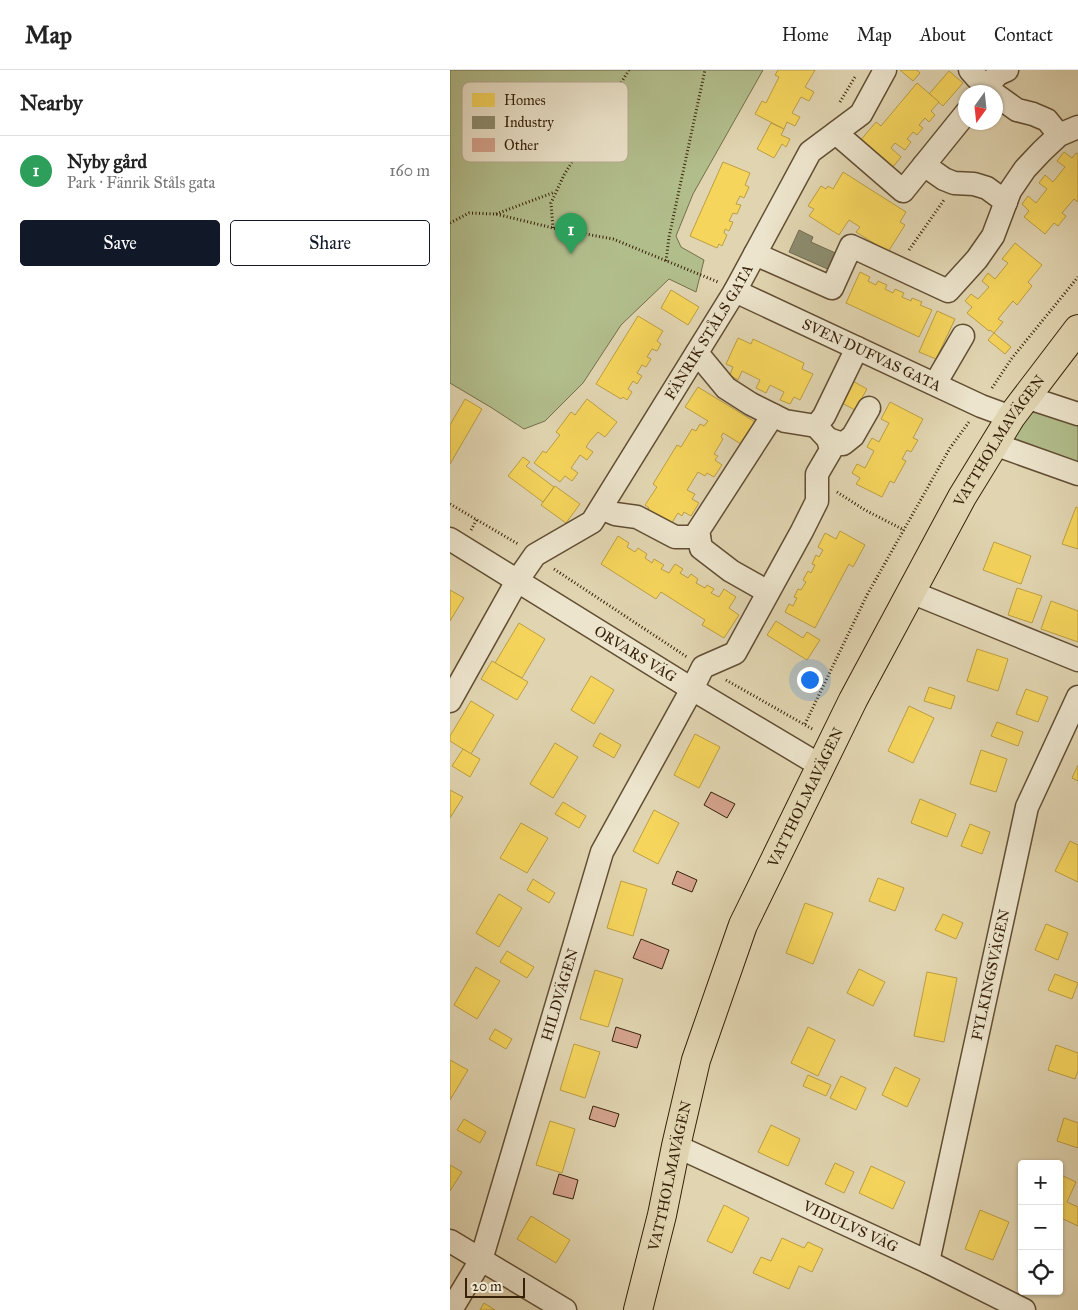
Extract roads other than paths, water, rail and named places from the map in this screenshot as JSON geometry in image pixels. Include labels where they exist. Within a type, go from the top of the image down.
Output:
[{"type":"main road","name":"VATTHOLMAVÄGEN","points":[[638,1310],[662,1216],[696,1060],[743,925],[857,692],[962,497],[1018,407],[1078,329]]},
{"type":"street","name":"FÄNRIK STÅLS GATA","points":[[450,701],[517,581],[535,555],[592,522],[735,291],[810,152],[862,114],[885,70]]},
{"type":"street","points":[[970,70],[982,85]]},
{"type":"street","points":[[992,85],[998,74],[1007,70]]},
{"type":"street","points":[[755,254],[832,288],[851,246],[948,290],[977,259],[992,236],[1010,192],[1025,168],[1042,150],[1069,131],[1033,114],[1017,110],[1003,101]]},
{"type":"street","points":[[836,133],[903,191],[958,123]]},
{"type":"street","points":[[924,165],[944,179],[954,183],[974,184],[987,188],[1006,202]]},
{"type":"street","name":"SVEN DUFVAS GATA","points":[[735,291],[981,406],[1018,407],[1078,414]]},
{"type":"street","points":[[935,384],[964,336]]},
{"type":"street","points":[[773,415],[698,531],[701,548],[731,571],[768,592],[817,501],[817,474],[831,450],[822,433],[824,416],[857,348]]},
{"type":"street","points":[[697,353],[726,388],[750,404],[785,421],[822,433],[843,444],[853,436],[870,408]]},
{"type":"street","points":[[994,444],[1078,474]]},
{"type":"street","points":[[601,508],[615,514],[637,517],[675,537],[699,537]]},
{"type":"street","name":"ORVARS VÄG","points":[[460,536],[517,581],[821,766]]},
{"type":"street","name":"HILDVÄGEN","points":[[451,1310],[481,1260],[602,852],[703,668],[734,653],[768,592]]},
{"type":"street","points":[[911,592],[1078,660]]},
{"type":"street","name":"FYLKINGSVÄGEN","points":[[928,1262],[1027,807],[1078,697]]},
{"type":"street","name":"VIDULVS VÄG","points":[[676,1146],[928,1262],[1024,1310]]},
{"type":"street","points":[[450,1241],[565,1310]]},
{"type":"place","name":"Nyby gård","points":[[571,254]]}]
